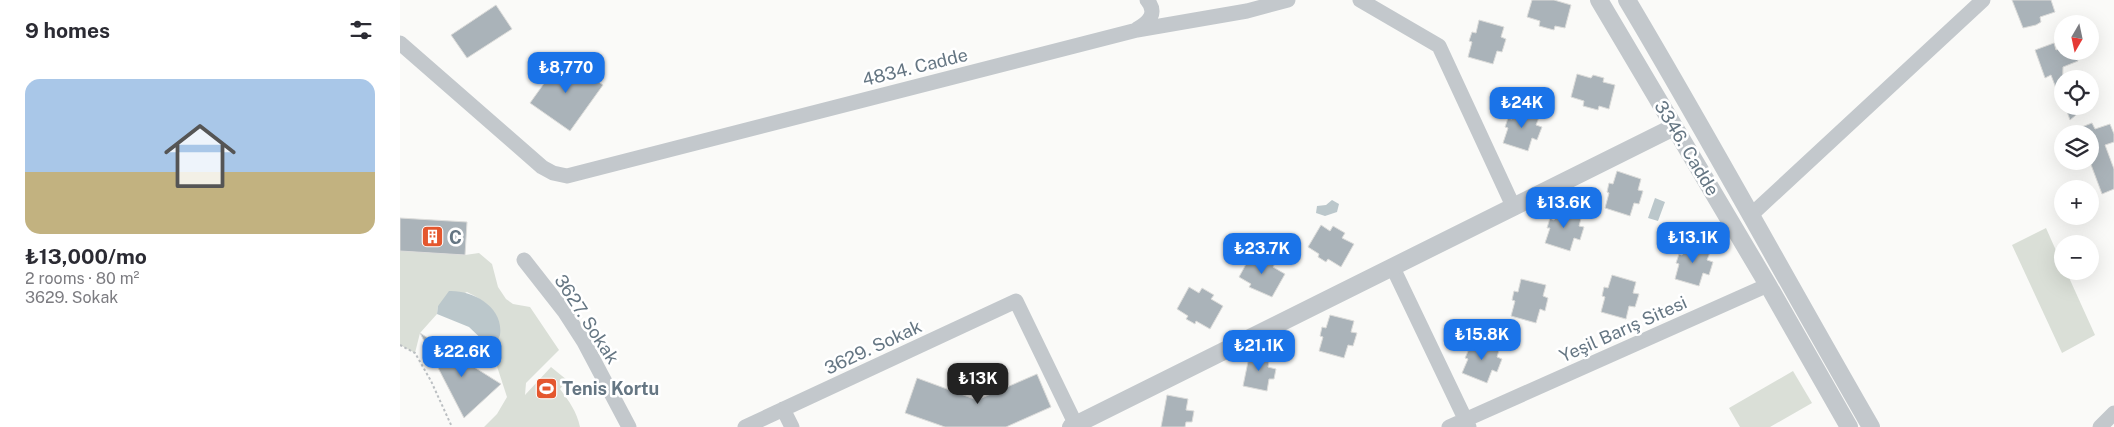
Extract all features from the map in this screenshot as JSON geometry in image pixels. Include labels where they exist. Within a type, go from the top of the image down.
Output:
[{"type":"street","points":[[1137,30],[1148,22],[1153,15],[1152,7],[1147,0]]},
{"type":"street","name":"4834. Cadde","points":[[400,42],[552,174],[567,176],[1137,30],[1247,11],[1288,0]]},
{"type":"street","points":[[1360,0],[1439,46],[1514,208]]},
{"type":"street","name":"3346. Cadde","points":[[1598,0],[1768,284],[1849,427]]},
{"type":"street","name":"3346. Cadde","points":[[1627,0],[1691,107],[1784,276],[1871,427]]},
{"type":"street","points":[[1751,215],[1983,0]]},
{"type":"street","points":[[1081,425],[1674,127]]},
{"type":"street","name":"3627. Sokak","points":[[524,260],[564,311],[584,342],[629,427]]},
{"type":"street","points":[[1393,268],[1467,424]]},
{"type":"street","points":[[1768,284],[1784,276]]},
{"type":"street","name":"Yeşil Barış Sitesi","points":[[1450,427],[1467,424],[1768,284]]},
{"type":"street","name":"3629. Sokak","points":[[745,427],[1016,301],[1081,425]]},
{"type":"street","points":[[783,409],[792,427]]},
{"type":"street","points":[[2100,427],[2114,413]]},
{"type":"path","points":[[400,345],[415,353],[431,380],[453,427]]},
{"type":"shaded area","points":[[1655,198],[1665,202],[1658,221],[1648,218]]},
{"type":"shaded area","points":[[1332,200],[1339,204],[1337,212],[1325,216],[1316,213],[1317,206],[1326,205]]},
{"type":"shaded area","points":[[2046,228],[2054,246],[2054,280],[2070,280],[2095,335],[2062,353],[2012,245]]},
{"type":"shaded area","points":[[400,251],[465,255],[479,253],[492,264],[498,287],[506,299],[513,304],[530,307],[559,350],[526,383],[525,395],[551,367],[567,380],[560,389],[575,412],[580,427],[484,427],[497,414],[507,397],[491,348],[499,330],[498,322],[491,308],[467,292],[438,306],[437,314],[420,333],[415,353],[400,345]]},
{"type":"shaded area","points":[[449,291],[458,291],[477,297],[492,309],[500,325],[500,335],[491,348],[469,327],[437,314],[438,306]]},
{"type":"shaded area","points":[[1793,371],[1812,403],[1770,427],[1740,427],[1729,408]]},
{"type":"building","points":[[1532,0],[1554,0],[1571,5],[1565,28],[1555,26],[1554,30],[1539,26],[1540,21],[1527,17]]},
{"type":"building","points":[[2012,0],[2051,0],[2055,12],[2040,17],[2041,22],[2036,25],[2023,28]]},
{"type":"building","points":[[496,5],[512,29],[467,58],[451,35]]},
{"type":"building","points":[[1479,20],[1504,27],[1501,37],[1506,39],[1502,52],[1497,51],[1493,64],[1468,57],[1472,42],[1469,41],[1472,32],[1476,33]]},
{"type":"building","points":[[2054,43],[2054,60],[2078,61],[2063,67],[2063,70],[2054,70],[2054,83],[2051,75],[2045,78],[2035,50]]},
{"type":"building","points":[[563,57],[603,85],[570,131],[530,103]]},
{"type":"building","points":[[1577,74],[1591,78],[1593,75],[1604,78],[1603,82],[1615,85],[1609,109],[1599,106],[1598,110],[1583,106],[1584,101],[1571,97]]},
{"type":"building","points":[[1516,106],[1540,115],[1536,125],[1542,127],[1537,140],[1532,138],[1528,151],[1503,143],[1508,128],[1505,127],[1508,118],[1512,119]]},
{"type":"building","points":[[2068,115],[2076,115],[2070,120]]},
{"type":"building","points":[[2110,124],[2114,134],[2114,142],[2105,145],[2114,169],[2114,189],[2102,194],[2099,180],[2097,180],[2093,170],[2099,170],[2099,128]]},
{"type":"building","points":[[1617,171],[1641,179],[1638,190],[1643,191],[1639,204],[1634,203],[1630,216],[1605,208],[1609,193],[1607,192],[1609,183],[1613,184]]},
{"type":"building","points":[[1558,207],[1582,215],[1579,226],[1584,227],[1580,240],[1574,238],[1570,251],[1545,243],[1550,228],[1547,228],[1550,218],[1554,220]]},
{"type":"building","name":"C","points":[[400,218],[467,222],[465,255],[400,251]]},
{"type":"building","points":[[1321,225],[1330,231],[1333,226],[1345,233],[1342,238],[1354,244],[1341,267],[1328,259],[1326,262],[1318,257],[1319,254],[1308,247]]},
{"type":"building","points":[[1687,242],[1711,250],[1707,260],[1713,262],[1709,275],[1703,273],[1699,286],[1675,279],[1679,264],[1676,263],[1679,254],[1682,255]]},
{"type":"building","points":[[1251,255],[1261,261],[1264,256],[1276,262],[1273,267],[1285,274],[1272,297],[1249,287],[1251,284],[1239,277]]},
{"type":"building","points":[[1612,275],[1636,282],[1633,293],[1639,294],[1635,307],[1629,306],[1626,319],[1601,312],[1605,297],[1602,296],[1604,287],[1608,288]]},
{"type":"building","points":[[1521,279],[1546,285],[1543,296],[1548,298],[1545,311],[1540,309],[1536,323],[1511,316],[1515,301],[1512,300],[1514,291],[1518,292]]},
{"type":"building","points":[[1189,287],[1199,293],[1202,288],[1214,295],[1211,299],[1223,306],[1210,329],[1196,321],[1195,324],[1186,319],[1188,316],[1177,309]]},
{"type":"building","points":[[1330,315],[1354,321],[1351,332],[1357,333],[1353,346],[1348,345],[1344,358],[1319,351],[1323,337],[1320,336],[1322,327],[1326,328]]},
{"type":"building","points":[[420,333],[501,384],[464,418]]},
{"type":"building","points":[[1477,338],[1500,347],[1497,357],[1502,359],[1497,372],[1492,370],[1487,383],[1462,373],[1468,359],[1465,358],[1469,349],[1472,350]]},
{"type":"building","points":[[1250,352],[1270,356],[1268,367],[1276,369],[1274,379],[1269,379],[1267,391],[1243,386]]},
{"type":"building","points":[[1037,374],[1051,407],[1006,427],[945,427],[905,413],[917,378],[977,400]]},
{"type":"building","points":[[1167,395],[1188,399],[1186,410],[1194,411],[1192,422],[1186,422],[1185,427],[1161,427]]},
{"type":"place","name":"C","points":[[433,237]]},
{"type":"place","name":"Tenis Kortu","points":[[546,388]]}]
